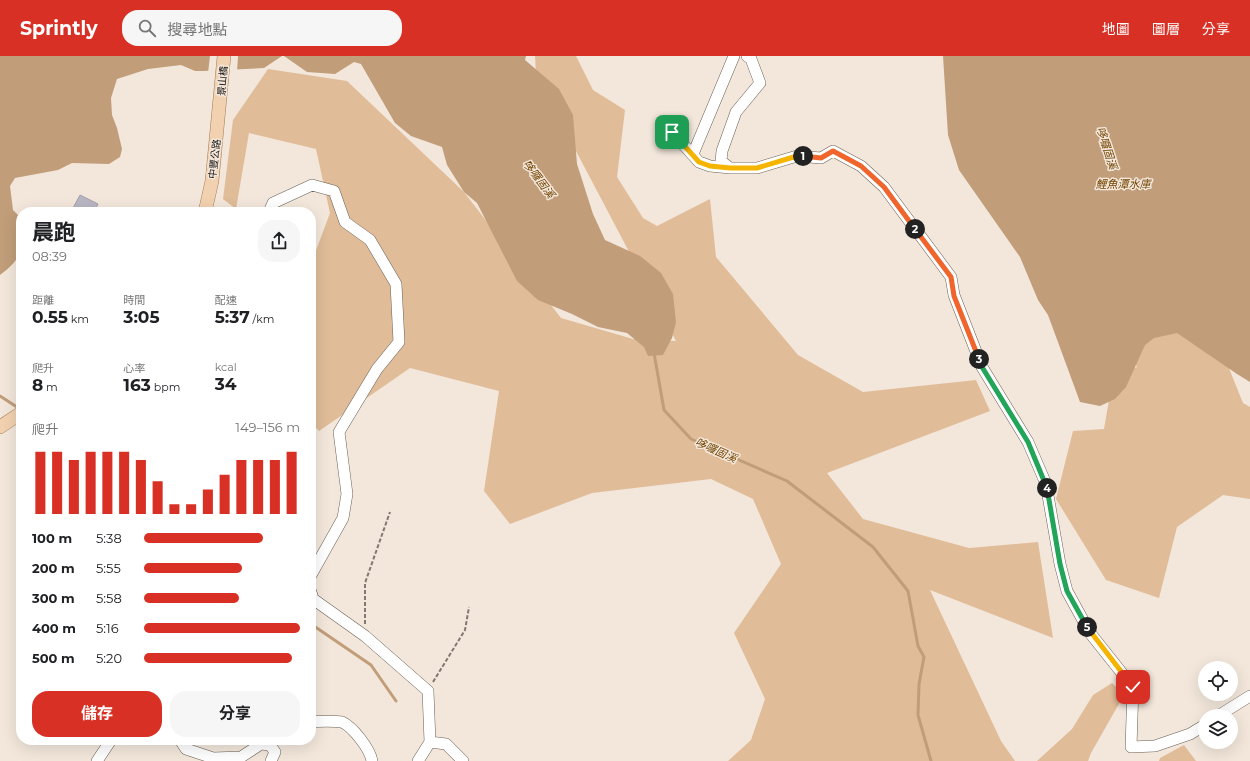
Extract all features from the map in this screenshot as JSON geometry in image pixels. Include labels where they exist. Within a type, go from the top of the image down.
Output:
[{"type":"main road","name":"景山橋","points":[[220,106],[224,56]]},
{"type":"main road","name":"中豐公路","points":[[206,207],[212,181],[220,106]]},
{"type":"main road","points":[[0,427],[16,416]]},
{"type":"street","points":[[693,154],[734,56]]},
{"type":"street","points":[[730,168],[720,160],[722,151],[736,112],[760,83],[751,60],[747,56]]},
{"type":"street","points":[[662,132],[672,132],[699,162],[710,166],[757,168],[797,156],[821,158],[833,151],[861,166],[884,187],[951,277],[954,296],[982,367],[1028,442],[1046,484],[1060,564],[1067,591],[1090,632],[1133,687],[1131,747],[1155,746],[1190,734],[1198,729]]},
{"type":"street","points":[[271,207],[273,203],[312,185],[334,191],[345,222],[370,240],[396,284],[398,342],[377,369],[339,432],[347,494],[343,518],[316,566]]},
{"type":"street","points":[[316,601],[365,636],[428,691],[430,742],[418,761]]},
{"type":"street","points":[[1229,709],[1250,696]]},
{"type":"street","points":[[316,722],[342,722],[357,734],[371,756],[372,761]]},
{"type":"street","points":[[430,742],[446,744],[463,761]]},
{"type":"street","points":[[97,761],[108,745]]},
{"type":"street","points":[[183,745],[186,750],[213,758],[241,757],[260,745]]},
{"type":"street","points":[[271,761],[275,752],[274,745]]},
{"type":"path","points":[[365,636],[365,583],[390,512]]},
{"type":"path","points":[[428,691],[465,630],[469,607]]},
{"type":"shaded area","points":[[535,56],[576,56],[593,90],[625,110],[617,177],[643,218],[657,226],[710,199],[716,257],[798,355],[863,392],[976,380],[990,411],[827,473],[863,519],[969,548],[1038,542],[1053,638],[930,590],[1001,741],[1015,761],[728,761],[751,740],[765,699],[734,633],[781,564],[753,499],[711,479],[592,493],[510,524],[484,491],[499,391],[410,368],[319,431],[316,428],[316,251],[330,213],[316,149],[249,133],[236,207],[233,207],[223,199],[233,120],[268,69],[347,81],[464,192],[561,318],[633,339],[676,341],[536,75]]},
{"type":"shaded area","points":[[1146,324],[1216,336],[1243,403],[1250,407],[1250,499],[1223,495],[1177,527],[1159,598],[1106,580],[1056,499],[1073,431],[1104,429],[1113,377],[1137,367],[1123,340]]},
{"type":"shaded area","points":[[1112,683],[1124,695],[1088,761],[1037,761],[1072,729],[1093,695]]},
{"type":"shaded area","points":[[1184,745],[1196,761],[1159,761],[1160,758]]},
{"type":"water","points":[[0,56],[282,56],[264,68],[195,71],[181,65],[148,69],[117,79],[111,98],[112,115],[122,149],[120,157],[109,164],[72,163],[58,170],[15,178],[10,186],[13,210],[16,213],[16,259],[0,275]]},
{"type":"water","points":[[284,56],[526,56],[525,60],[559,89],[573,115],[577,164],[593,214],[605,240],[640,256],[661,273],[673,294],[676,322],[672,338],[663,355],[648,356],[644,347],[627,333],[598,327],[538,300],[517,281],[477,203],[464,192],[447,165],[442,147],[411,136],[395,123],[361,64],[354,62],[335,74],[307,72]]},
{"type":"water","name":"鯉魚潭水庫","points":[[943,56],[1250,56],[1250,382],[1177,333],[1154,338],[1145,345],[1126,387],[1115,399],[1100,406],[1080,402],[1048,315],[1038,300],[1020,257],[959,170],[948,135]]},
{"type":"pier","points":[[210,56],[238,56],[237,72],[208,73]]},
{"type":"building","points":[[80,195],[98,204],[96,207],[74,207]]},
{"type":"waterway","name":"哆囉固溪","points":[[654,353],[664,410],[691,439],[787,481],[873,547],[908,591],[918,646],[924,657],[919,684],[918,715],[931,761]]},
{"type":"waterway","points":[[0,396],[16,406]]},
{"type":"waterway","points":[[316,627],[371,665],[396,701]]},
{"type":"route","points":[[672,132],[699,162],[710,166],[757,168],[797,156],[821,158],[833,151],[861,166],[884,187],[951,277],[954,296],[982,367],[1028,442],[1046,484],[1060,564],[1067,591],[1090,632],[1133,687]]}]
